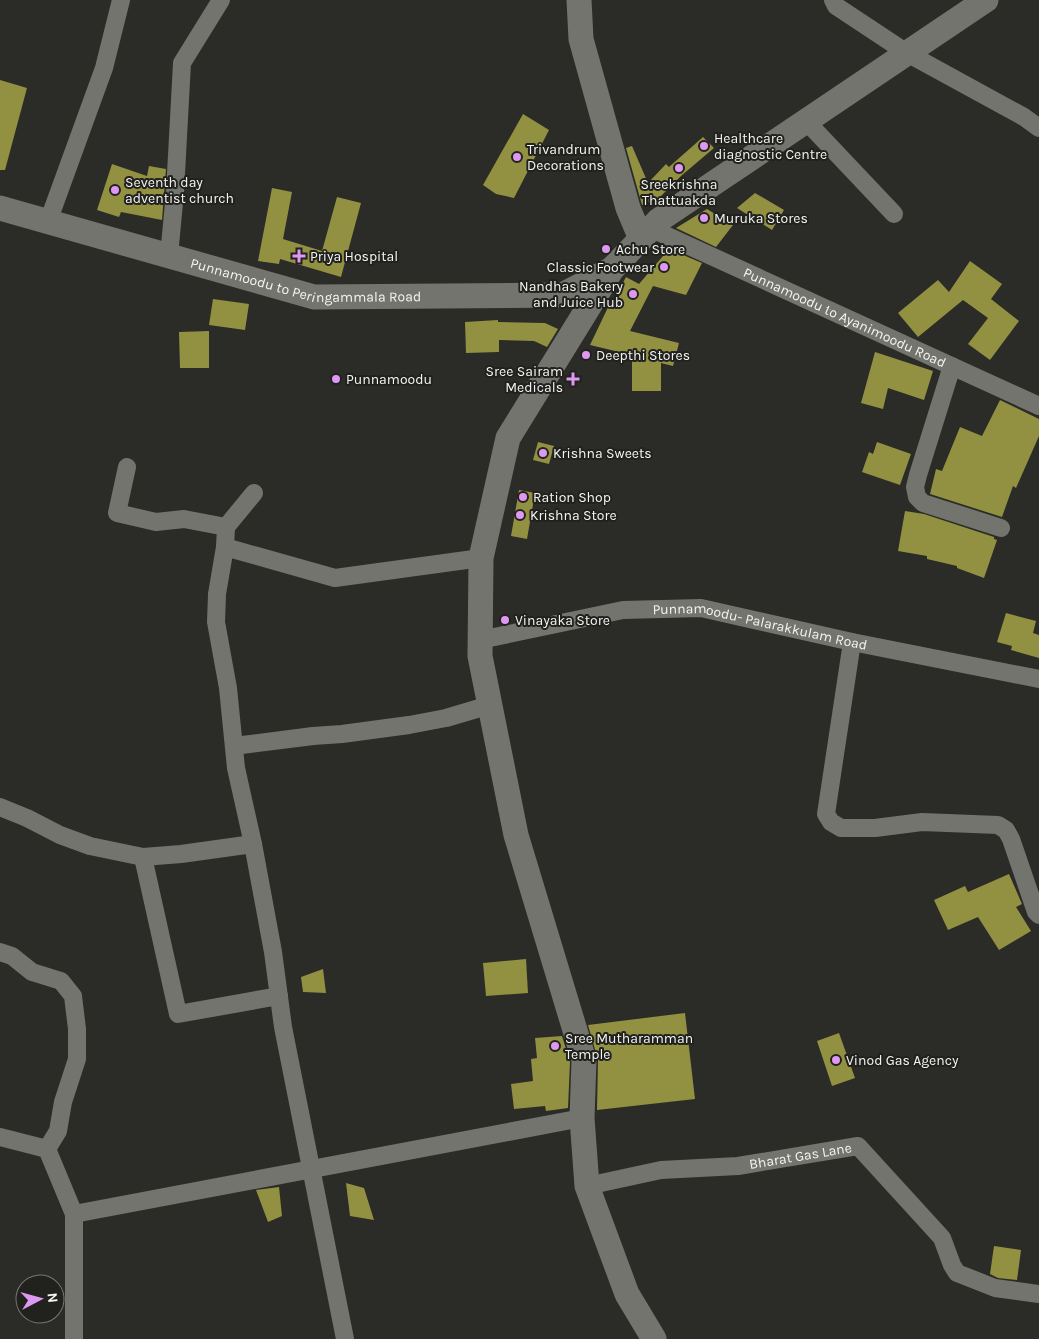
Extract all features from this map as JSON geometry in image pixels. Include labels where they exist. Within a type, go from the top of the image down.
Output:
[{"type":"main road","points":[[579,0],[581,39],[628,208],[646,234]]},
{"type":"main road","points":[[654,1339],[627,1294],[587,1186],[582,1118],[584,1060],[516,834],[480,656],[481,558],[508,438],[612,269],[659,220],[986,0]]},
{"type":"main road","name":"Punnamoodu to Peringammala Road","points":[[0,208],[314,297],[562,295],[612,269]]},
{"type":"street","points":[[48,222],[104,68],[121,0]]},
{"type":"street","points":[[168,256],[175,192],[182,63],[221,0]]},
{"type":"street","points":[[834,0],[836,6],[907,53],[1024,117],[1039,128]]},
{"type":"street","points":[[806,122],[894,214]]},
{"type":"street","name":"Punnamoodu to Ayanimoodu Road","points":[[646,234],[952,366],[1039,406]]},
{"type":"street","points":[[952,366],[918,475],[916,497],[923,503],[1001,528]]},
{"type":"street","points":[[127,467],[118,513],[156,522],[184,519],[226,527]]},
{"type":"street","points":[[254,493],[226,527],[225,547],[217,594],[216,622],[228,688],[236,768],[253,844],[285,1036],[345,1339]]},
{"type":"street","points":[[225,547],[336,578],[481,558]]},
{"type":"street","name":"Punnamoodu- Palarakkulam Road","points":[[480,640],[623,610],[701,608],[852,642],[1039,679]]},
{"type":"street","points":[[852,642],[826,814],[831,822],[842,828],[875,828],[922,822],[998,825],[1006,830],[1011,839],[1036,912],[1039,915]]},
{"type":"street","points":[[234,746],[408,725],[446,718],[490,705]]},
{"type":"street","points":[[0,808],[27,818],[60,835],[90,846],[143,857],[253,844]]},
{"type":"street","points":[[143,857],[178,1014],[279,996]]},
{"type":"street","points":[[0,952],[12,956],[32,972],[61,981],[73,996],[77,1029],[77,1059],[63,1102],[58,1131],[47,1149]]},
{"type":"street","points":[[74,1214],[582,1118]]},
{"type":"street","points":[[0,1137],[47,1149]]},
{"type":"street","name":"Bharat Gas Lane","points":[[587,1186],[661,1170],[738,1166],[858,1146],[942,1238],[952,1266],[958,1273],[995,1288],[1039,1294]]},
{"type":"street","points":[[47,1149],[74,1214],[74,1339]]},
{"type":"building","points":[[0,80],[27,88],[5,170],[0,170]]},
{"type":"building","name":"Trivandrum Decorations","points":[[523,114],[549,130],[514,198],[496,194],[483,185]]},
{"type":"building","points":[[703,137],[714,148],[659,198],[642,205],[626,148],[632,146],[648,183],[666,164],[669,167]]},
{"type":"building","points":[[112,164],[147,176],[149,166],[166,169],[162,220],[121,212],[119,217],[97,210]]},
{"type":"building","points":[[272,188],[292,192],[283,239],[322,251],[337,197],[361,203],[341,277],[280,259],[279,264],[258,261]]},
{"type":"building","points":[[755,193],[784,210],[772,230],[737,208]]},
{"type":"building","points":[[707,209],[733,225],[716,247],[676,228]]},
{"type":"building","points":[[669,249],[702,263],[686,295],[653,286],[630,331],[679,343],[673,366],[661,363],[661,391],[632,391],[632,355],[590,345],[612,299],[614,300],[626,277],[639,284]]},
{"type":"building","points":[[970,261],[1002,284],[991,299],[1019,321],[990,360],[968,344],[988,318],[963,300],[918,337],[898,313],[938,280],[949,292]]},
{"type":"building","points":[[213,299],[249,304],[245,330],[209,325]]},
{"type":"building","points":[[498,320],[498,322],[545,323],[558,329],[547,347],[534,341],[499,340],[499,352],[466,353],[465,322]]},
{"type":"building","points":[[209,331],[209,368],[180,368],[179,332]]},
{"type":"building","points":[[875,352],[933,371],[924,400],[888,388],[883,409],[861,403]]},
{"type":"building","points":[[1000,400],[1039,419],[1039,436],[1016,488],[1013,486],[1002,517],[930,494],[936,469],[942,471],[960,427],[982,436]]},
{"type":"building","name":"Krishna Sweets","points":[[538,442],[554,446],[549,464],[533,460]]},
{"type":"building","points":[[877,442],[911,454],[900,485],[862,472],[869,452],[873,454]]},
{"type":"building","points":[[519,490],[535,493],[527,539],[511,536]]},
{"type":"building","points":[[905,511],[924,514],[994,537],[997,540],[984,578],[957,568],[957,566],[927,559],[927,556],[898,551]]},
{"type":"building","points":[[1006,613],[1036,621],[1033,633],[1039,635],[1039,658],[1011,650],[1012,646],[997,642]]},
{"type":"building","points":[[1009,874],[1022,904],[1016,907],[1031,931],[999,950],[978,917],[948,930],[934,900],[965,886],[968,892]]},
{"type":"building","points":[[526,959],[528,993],[486,996],[483,963]]},
{"type":"building","points":[[323,969],[326,993],[303,992],[301,977]]},
{"type":"building","points":[[685,1013],[695,1099],[597,1110],[598,1060],[588,1025]]},
{"type":"building","name":"Vinod Gas Agency","points":[[839,1033],[855,1078],[832,1086],[817,1041]]},
{"type":"building","points":[[562,1036],[570,1062],[568,1108],[546,1111],[545,1106],[514,1109],[511,1084],[533,1081],[531,1059],[537,1058],[535,1038]]},
{"type":"building","points":[[346,1183],[364,1188],[374,1220],[350,1216]]},
{"type":"building","points":[[279,1187],[282,1216],[268,1222],[256,1190]]},
{"type":"building","points":[[994,1246],[1021,1250],[1017,1280],[998,1278],[990,1274]]},
{"type":"place","name":"Healthcare diagnostic Centre","points":[[704,146]]},
{"type":"place","name":"Trivandrum Decorations","points":[[517,157]]},
{"type":"place","name":"Sreekrishna Thattuakda","points":[[679,168]]},
{"type":"place","name":"Seventh day adventist church","points":[[115,190]]},
{"type":"place","name":"Muruka Stores","points":[[704,218]]},
{"type":"place","name":"Achu Store","points":[[606,249]]},
{"type":"place","name":"Priya Hospital","points":[[299,256]]},
{"type":"place","name":"Classic Footwear","points":[[664,267]]},
{"type":"place","name":"Nandhas Bakery and Juice Hub","points":[[633,294]]},
{"type":"place","name":"Deepthi Stores","points":[[586,355]]},
{"type":"place","name":"Punnamoodu","points":[[336,379]]},
{"type":"place","name":"Sree Sairam Medicals","points":[[573,379]]},
{"type":"place","name":"Krishna Sweets","points":[[543,453]]},
{"type":"place","name":"Ration Shop","points":[[523,497]]},
{"type":"place","name":"Krishna Store","points":[[520,515]]},
{"type":"place","name":"Vinayaka Store","points":[[505,620]]},
{"type":"place","name":"Sree Mutharamman Temple","points":[[555,1046]]},
{"type":"place","name":"Vinod Gas Agency","points":[[836,1060]]}]
